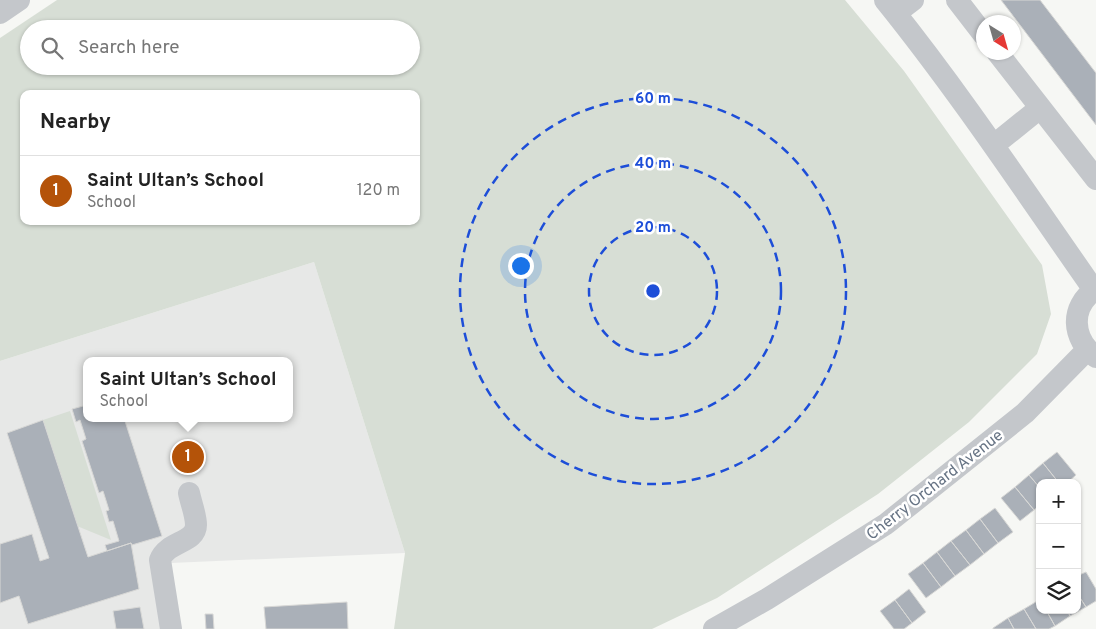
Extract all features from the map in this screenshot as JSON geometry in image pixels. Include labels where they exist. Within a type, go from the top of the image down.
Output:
[{"type":"street","points":[[0,13],[19,0]]},
{"type":"street","points":[[957,0],[976,25]]},
{"type":"street","points":[[898,4],[1095,290],[1082,303],[1078,314],[1078,334],[1091,354]]},
{"type":"street","points":[[1003,60],[1096,179]]},
{"type":"street","points":[[994,145],[1040,108]]},
{"type":"street","name":"Cherry Orchard Avenue","points":[[714,629],[886,524],[1025,413],[1091,354]]},
{"type":"street","points":[[171,629],[160,560],[166,551],[192,535],[195,530],[196,523],[189,493]]},
{"type":"shaded area","points":[[57,0],[845,0],[904,71],[1042,265],[1051,314],[1037,354],[969,422],[878,494],[717,598],[652,629],[394,629],[405,553],[314,262],[0,361],[0,38],[20,25],[20,75],[420,75],[420,20],[27,20]]},
{"type":"shaded area","points":[[314,262],[405,553],[171,563],[181,629],[0,629],[0,361]]},
{"type":"shaded area","points":[[70,411],[111,540],[77,526],[43,420]]},
{"type":"building","points":[[1001,0],[1040,0],[1096,73],[1096,125],[1021,26],[1021,15],[1012,15]]},
{"type":"building","points":[[83,406],[83,422],[125,422],[162,536],[107,551],[105,545],[119,541],[113,521],[109,522],[106,511],[109,510],[103,491],[99,493],[82,441],[86,439],[80,420],[76,422],[72,409]]},
{"type":"building","points":[[43,420],[88,557],[131,543],[139,589],[28,624],[19,596],[0,603],[0,544],[32,534],[40,561],[49,558],[7,433]]},
{"type":"building","points":[[1057,452],[1076,475],[1072,479],[1056,479],[1043,463]]},
{"type":"building","points":[[1043,463],[1056,479],[1036,479],[1036,483],[1029,475]]},
{"type":"building","points":[[1029,475],[1036,483],[1036,508],[1034,510],[1015,487]]},
{"type":"building","points":[[1015,487],[1034,510],[1020,521],[1001,498]]},
{"type":"building","points":[[995,508],[1013,532],[998,543],[980,519]]},
{"type":"building","points":[[980,519],[998,543],[984,554],[966,530]]},
{"type":"building","points":[[966,530],[984,554],[970,565],[951,541]]},
{"type":"building","points":[[951,541],[970,565],[955,576],[937,552]]},
{"type":"building","points":[[937,552],[955,576],[941,587],[923,563]]},
{"type":"building","points":[[923,563],[941,587],[926,598],[908,574]]},
{"type":"building","points":[[1086,572],[1096,589],[1096,601],[1086,607],[1081,599],[1081,574]]},
{"type":"building","points":[[909,589],[926,612],[912,623],[895,600]]},
{"type":"building","points":[[1081,599],[1086,607],[1081,610]]},
{"type":"building","points":[[895,600],[912,623],[904,629],[894,629],[880,611]]},
{"type":"building","points":[[347,602],[348,629],[266,629],[264,607]]},
{"type":"building","points":[[1036,602],[1036,614],[1048,614],[1055,626],[1049,629],[1036,629],[1024,609]]},
{"type":"building","points":[[140,607],[144,629],[116,629],[113,611]]},
{"type":"building","points":[[1024,609],[1036,629],[1014,629],[1008,618]]},
{"type":"building","points":[[205,614],[213,614],[214,629],[206,629]]},
{"type":"building","points":[[1048,614],[1069,614],[1070,616],[1055,626]]},
{"type":"building","points":[[1008,618],[1014,629],[993,629],[993,628]]},
{"type":"place","name":"Saint Ultan’s School","points":[[188,457]]}]
